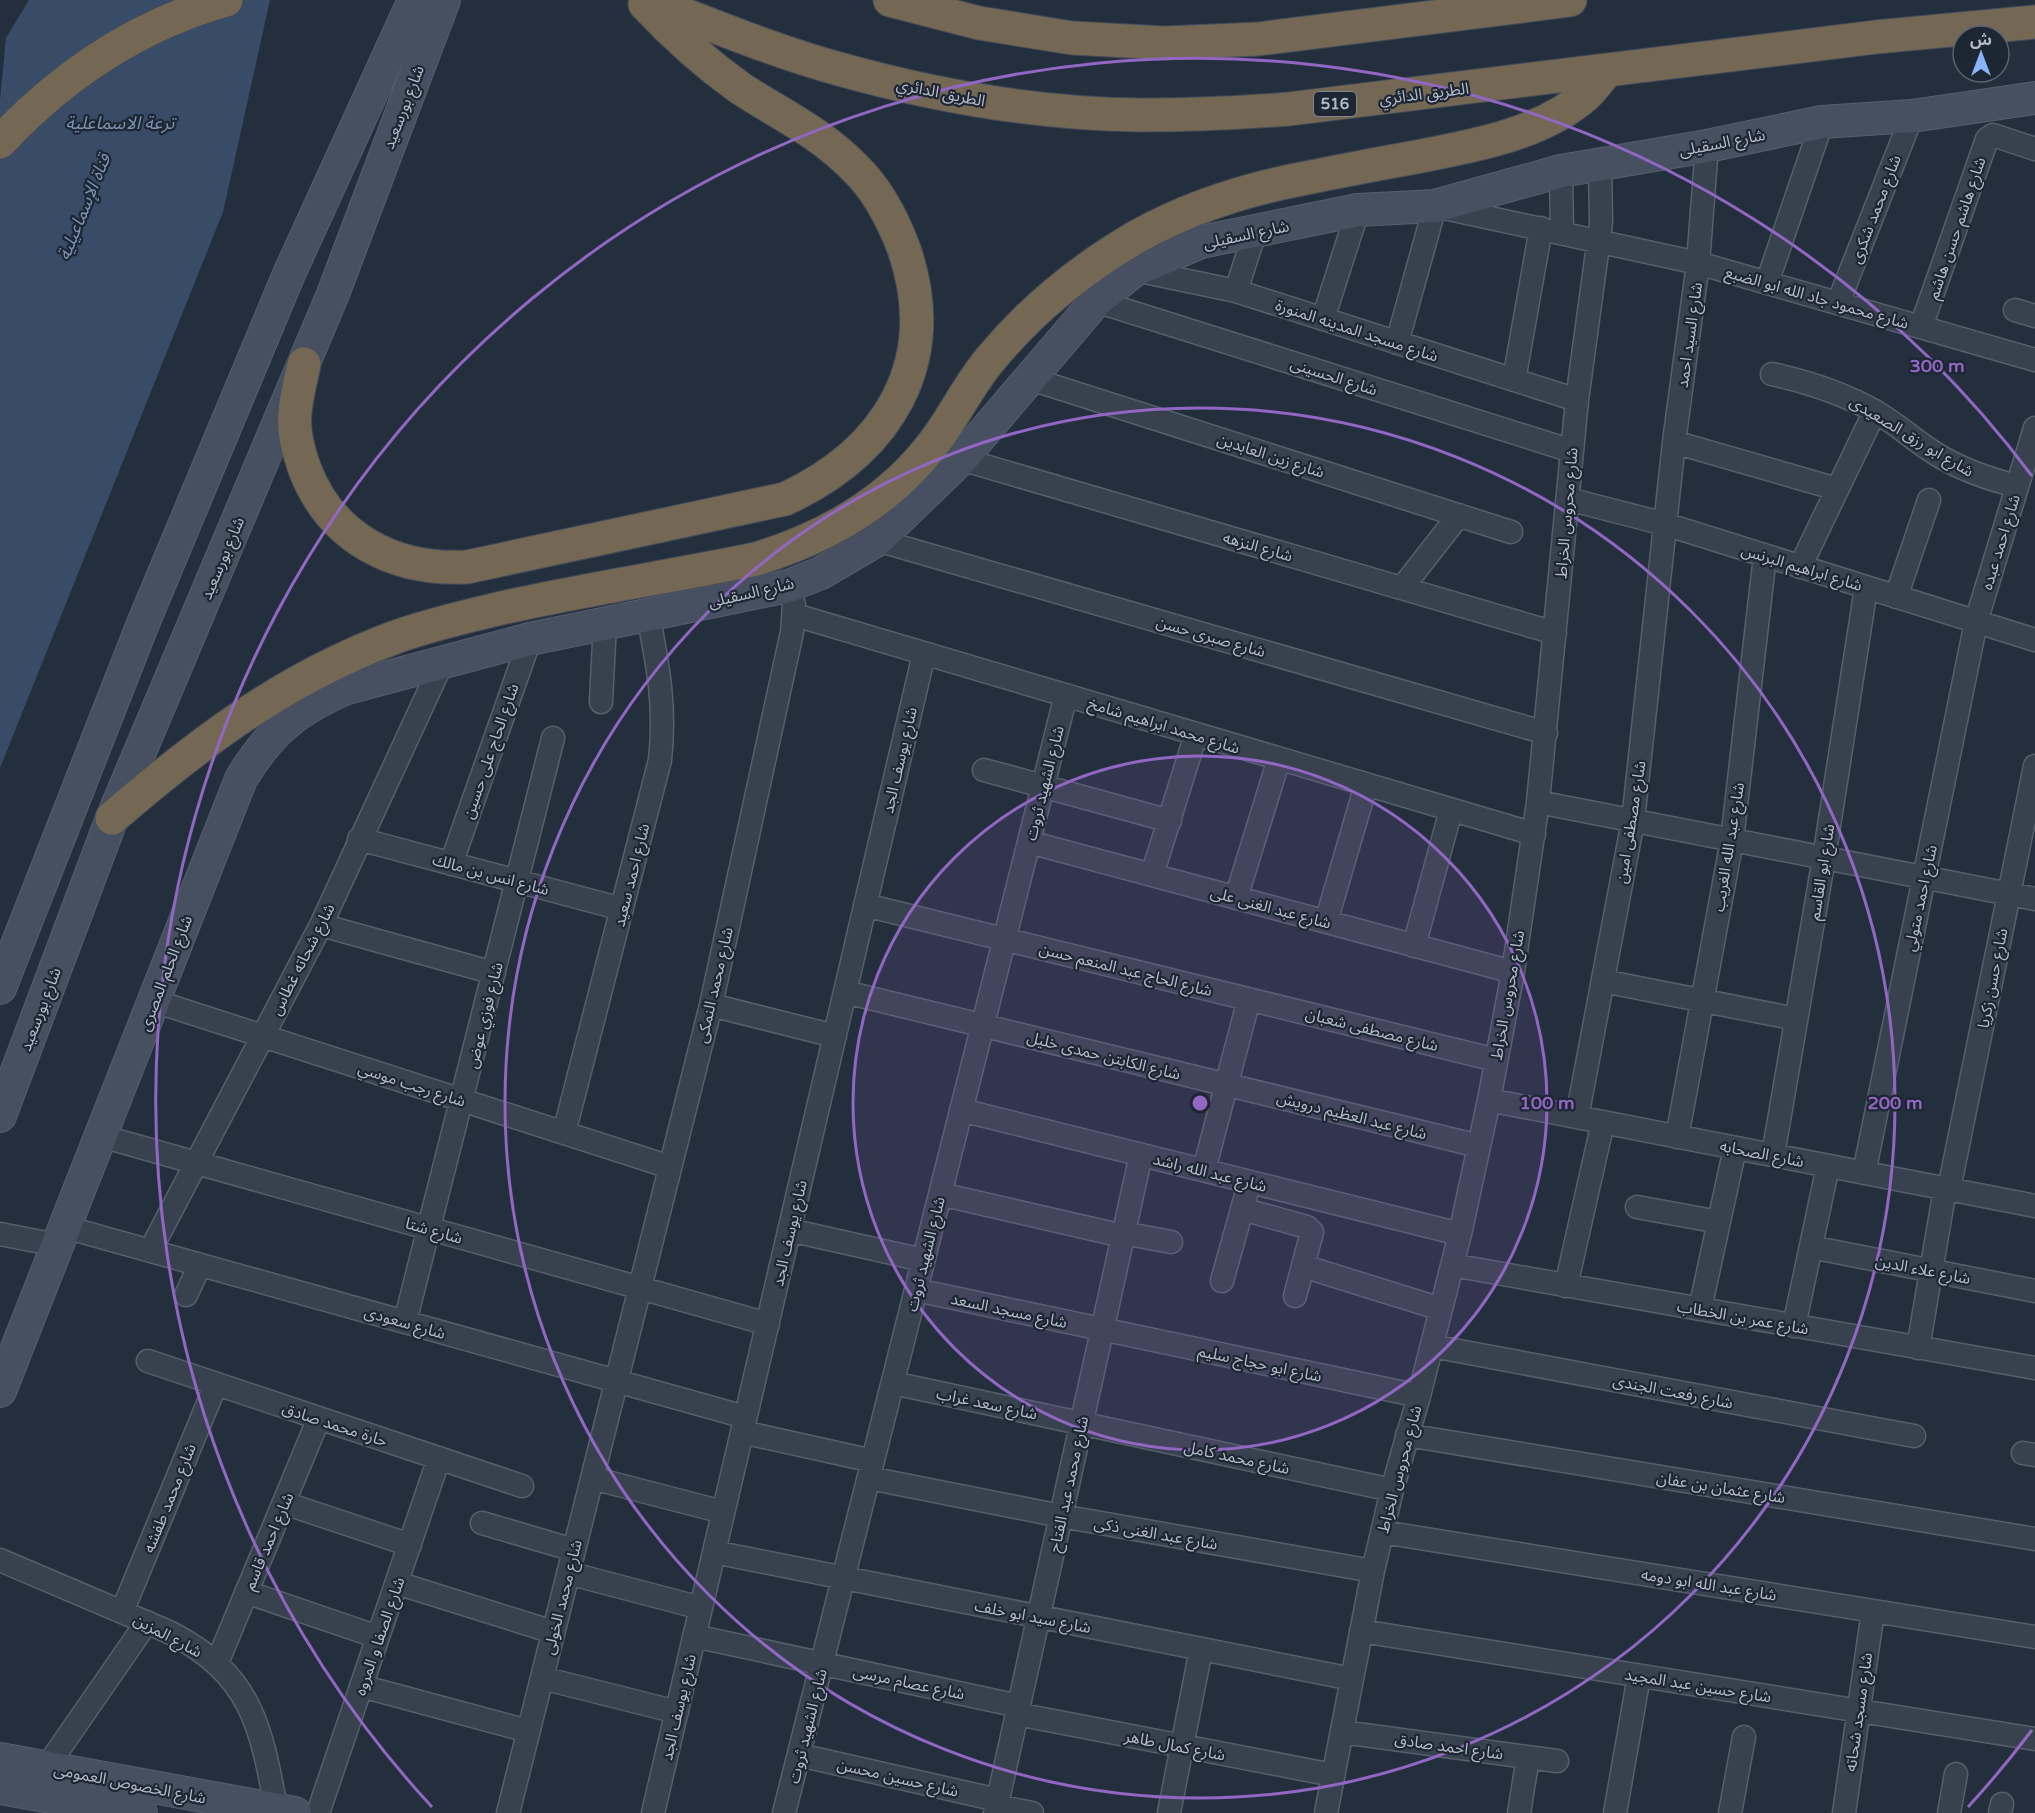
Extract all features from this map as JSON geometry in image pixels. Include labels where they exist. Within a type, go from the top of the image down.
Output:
[{"type":"highway","points":[[0,142],[49,95],[110,51],[177,17],[226,0]]},
{"type":"highway","points":[[304,364],[294,414],[296,435],[307,476],[317,495],[330,513],[362,542],[381,553],[423,566],[467,567],[785,500],[828,477],[865,445],[895,404],[914,358],[916,325],[913,283],[902,243],[888,213],[858,170],[840,152],[820,136],[769,106],[713,68],[687,46],[644,0]]},
{"type":"highway","name":"الطريق الدائري","points":[[644,0],[837,69],[911,87],[986,101],[1061,111],[1148,115],[1278,110],[1876,37],[2035,22]]},
{"type":"highway","points":[[890,0],[979,23],[1072,38],[1165,43],[1258,39],[1557,1]]},
{"type":"highway","points":[[112,818],[178,762],[235,720],[286,688],[339,661],[394,638],[451,620],[510,606],[756,559],[790,549],[823,534],[883,496],[909,471],[932,445],[970,384],[992,356],[1042,305],[1103,257],[1176,217],[1215,201],[1255,189],[1494,141],[1564,110],[1586,94],[1607,71]]},
{"type":"street","name":"شارع بورسعيد","points":[[0,988],[147,615],[289,274],[414,0]]},
{"type":"street","name":"شارع بورسعيد","points":[[0,1116],[112,818],[333,294],[444,0]]},
{"type":"street","name":"شارع السقيلى","points":[[442,663],[530,639],[648,614],[791,601],[821,573],[877,540],[961,459],[1096,301],[1135,270],[1201,242],[1358,210],[1435,206],[1561,171],[1707,146],[1822,122],[1912,116],[2035,98]]},
{"type":"street","name":"شارع محمد شكرى","points":[[1838,303],[1912,116]]},
{"type":"street","points":[[1767,283],[1822,122]]},
{"type":"street","name":"شارع هاشم حسن هاشم","points":[[1921,327],[1987,139],[1991,135],[2035,149]]},
{"type":"street","name":"شارع السيد احمد","points":[[1665,525],[1698,263],[1707,146]]},
{"type":"street","name":"شارع محروس الخراط","points":[[1326,1813],[1373,1571],[1392,1490],[1419,1396],[1460,1234],[1489,1100],[1513,972],[1534,834],[1546,733],[1577,400],[1599,240],[1600,163]]},
{"type":"street","points":[[337,169],[374,184]]},
{"type":"street","points":[[1514,380],[1552,230],[1561,171]]},
{"type":"street","points":[[1397,343],[1435,206]]},
{"type":"street","name":"شارع محمود جاد الله ابو الضبع","points":[[1435,206],[1698,263],[2035,360]]},
{"type":"street","points":[[1323,319],[1358,210]]},
{"type":"street","points":[[1236,291],[1255,232]]},
{"type":"street","name":"شارع مسجد المدينه المنورة","points":[[1135,270],[1236,291],[1577,400]]},
{"type":"street","name":"شارع الحسينى","points":[[1096,301],[1572,451]]},
{"type":"street","name":"شارع ابو رزق الصعيدى","points":[[1772,374],[1825,388],[1875,411],[1959,467],[1983,478],[2017,486]]},
{"type":"street","name":"شارع زين العابدين","points":[[1031,379],[1511,532]]},
{"type":"street","points":[[1800,567],[1875,411]]},
{"type":"street","name":"شارع احمد عبده","points":[[1976,622],[2035,428]]},
{"type":"street","points":[[1674,442],[1837,489]]},
{"type":"street","name":"شارع النزهه","points":[[961,459],[1555,633]]},
{"type":"street","name":"شارع ابراهيم البرنس","points":[[1568,499],[1665,525],[2035,640]]},
{"type":"street","points":[[1896,597],[1929,500]]},
{"type":"street","points":[[1402,588],[1459,515]]},
{"type":"street","name":"شارع مصطفى امين","points":[[1577,1117],[1633,820],[1665,525]]},
{"type":"street","name":"شارع صبرى حسن","points":[[877,540],[1546,733]]},
{"type":"street","name":"شارع عبد الله الغريب","points":[[1677,1137],[1732,840],[1765,556]]},
{"type":"street","name":"شارع ابو القاسم","points":[[1773,1155],[1824,858],[1866,588]]},
{"type":"street","name":"شارع محمد ابراهيم شامخ","points":[[791,601],[924,654],[1534,834]]},
{"type":"street","name":"شارع محمد النمكى","points":[[616,1381],[711,1005],[791,601]]},
{"type":"street","name":"شارع احمد سعيد","points":[[564,1133],[660,760],[663,735],[662,687],[648,614]]},
{"type":"street","name":"شارع احمد متولي","points":[[1864,1173],[1976,622]]},
{"type":"street","points":[[601,702],[605,623]]},
{"type":"street","name":"شارع الحاج على حسين","points":[[451,864],[530,639]]},
{"type":"street","name":"شارع يوسف الجد","points":[[653,1813],[924,654]]},
{"type":"street","name":"شارع شحاته غطاس","points":[[150,1251],[321,925],[442,663]]},
{"type":"street","name":"شارع الحلم المصرى","points":[[0,1391],[241,779],[256,754],[275,732],[297,714],[322,699],[347,688],[442,663]]},
{"type":"street","name":"شارع الشهيد ثروت","points":[[784,1813],[1066,695]]},
{"type":"street","points":[[1152,875],[1196,734]]},
{"type":"street","name":"شارع فوزي عوض","points":[[405,1322],[553,738]]},
{"type":"street","points":[[1236,898],[1279,759]]},
{"type":"street","name":"شارع حسن زكريا","points":[[1918,1348],[1947,1189],[2035,766]]},
{"type":"street","points":[[984,770],[1170,820]]},
{"type":"street","points":[[1326,922],[1366,785]]},
{"type":"street","points":[[1538,802],[2035,899]]},
{"type":"street","points":[[1414,946],[1451,810]]},
{"type":"street","name":"شارع انس بن مالك","points":[[359,839],[622,909]]},
{"type":"street","name":"شارع عبد الغنى على","points":[[1029,842],[1513,972]]},
{"type":"street","name":"شارع الحاج عبد المنعم حسن","points":[[865,905],[1249,999]]},
{"type":"street","points":[[321,925],[494,973]]},
{"type":"street","points":[[1603,981],[1796,1019]]},
{"type":"street","name":"شارع الكابتن حمدى خليل","points":[[845,992],[1226,1084]]},
{"type":"street","points":[[1204,1170],[1249,999]]},
{"type":"street","name":"شارع مصطفى شعبان","points":[[1249,999],[1496,1060]]},
{"type":"street","name":"شارع رجب موسي","points":[[154,1002],[670,1167]]},
{"type":"street","points":[[711,1005],[835,1036]]},
{"type":"street","name":"شارع عبد العظيم درويش","points":[[1226,1084],[1479,1146]]},
{"type":"street","name":"شارع الصحابه","points":[[1489,1100],[2035,1206]]},
{"type":"street","name":"شارع عبد الله راشد","points":[[961,1110],[1460,1234]]},
{"type":"street","points":[[1566,1286],[1603,1122]]},
{"type":"street","name":"شارع شتا","points":[[101,1136],[768,1324]]},
{"type":"street","points":[[1700,1309],[1735,1148]]},
{"type":"street","name":"شارع محمد عبد الفتاح","points":[[996,1806],[1141,1155]]},
{"type":"street","points":[[1794,1326],[1828,1166]]},
{"type":"street","points":[[1222,1281],[1249,1182]]},
{"type":"street","points":[[940,1194],[1123,1235],[1171,1242]]},
{"type":"street","points":[[1637,1207],[1719,1222]]},
{"type":"street","points":[[1242,1209],[1310,1229],[1312,1232],[1295,1296]]},
{"type":"street","points":[[789,1230],[923,1260]]},
{"type":"street","name":"شارع سعودى","points":[[0,1234],[61,1236],[150,1251],[616,1381],[871,1469]]},
{"type":"street","name":"شارع علاء الدين","points":[[1811,1247],[2035,1291]]},
{"type":"street","points":[[186,1295],[200,1265]]},
{"type":"street","name":"شارع عمر بن الخطاب","points":[[1452,1265],[2035,1368]]},
{"type":"street","points":[[1304,1266],[1441,1309]]},
{"type":"street","name":"شارع مسجد السعد","points":[[916,1290],[1102,1329]]},
{"type":"street","name":"شارع ابو حجاج سليم","points":[[1102,1329],[1419,1396]]},
{"type":"street","name":"شارع رفعت الجندى","points":[[1432,1346],[1914,1436]]},
{"type":"street","name":"حارة محمد صادق","points":[[148,1361],[522,1486]]},
{"type":"street","name":"شارع محمد الخولى","points":[[508,1813],[616,1381]]},
{"type":"street","name":"شارع سعد غراب","points":[[893,1383],[1081,1423]]},
{"type":"street","name":"شارع محمد طفشه","points":[[122,1612],[216,1384]]},
{"type":"street","name":"شارع احمد قاسم","points":[[217,1663],[319,1418]]},
{"type":"street","name":"شارع محمد كامل","points":[[1081,1423],[1392,1490]]},
{"type":"street","name":"شارع عثمان بن عفان","points":[[1407,1435],[2035,1539]]},
{"type":"street","name":"شارع الصفا و المروه","points":[[318,1813],[439,1458]]},
{"type":"street","name":"شارع عبد الغنى ذكى","points":[[871,1469],[1061,1516],[1373,1571]]},
{"type":"street","points":[[592,1478],[723,1512]]},
{"type":"street","points":[[284,1503],[410,1545]]},
{"type":"street","points":[[482,1523],[574,1550]]},
{"type":"street","name":"شارع عبد الله ابو دومه","points":[[1382,1532],[2035,1637]]},
{"type":"street","name":"شارع سيد ابو خلف","points":[[714,1552],[1352,1679]]},
{"type":"street","name":"شارع المزين","points":[[0,1560],[147,1622],[194,1645],[217,1663],[236,1684],[250,1708],[283,1812]]},
{"type":"street","points":[[568,1573],[701,1608]]},
{"type":"street","points":[[397,1583],[554,1632]]},
{"type":"street","points":[[246,1592],[378,1637]]},
{"type":"street","name":"شارع مسجد شحاته","points":[[1844,1813],[1873,1611]]},
{"type":"street","points":[[46,1768],[147,1622]]},
{"type":"street","name":"شارع حسين عبد المجيد","points":[[1361,1630],[2035,1739]]},
{"type":"street","name":"شارع عصام مرسى","points":[[694,1636],[1018,1710]]},
{"type":"street","points":[[1169,1813],[1201,1649]]},
{"type":"street","points":[[1615,1813],[1639,1676]]},
{"type":"street","points":[[542,1678],[676,1712]]},
{"type":"street","points":[[361,1686],[528,1731]]},
{"type":"street","name":"شارع كمال طاهر","points":[[1018,1710],[1182,1746],[1333,1775]]},
{"type":"street","name":"شارع احمد صادق","points":[[1342,1732],[1557,1761]]},
{"type":"street","points":[[1730,1813],[1744,1737]]},
{"type":"street","name":"شارع حسين محسن","points":[[799,1755],[996,1806],[1032,1813]]},
{"type":"street","points":[[1520,1813],[1528,1757]]},
{"type":"street","name":"شارع الخصوص العمومى","points":[[0,1759],[283,1812]]},
{"type":"street","points":[[1949,1813],[1956,1774]]},
{"type":"street","name":"شارع الخصوص العمومى","points":[[0,1788],[141,1813]]},
{"type":"water","name":"ترعة الاسماعلية","points":[[29,0],[270,0],[223,212],[0,768],[0,100],[6,38]]},
{"type":"water label","name":"قناة الإسماعيلية","points":[[84,207]]}]
